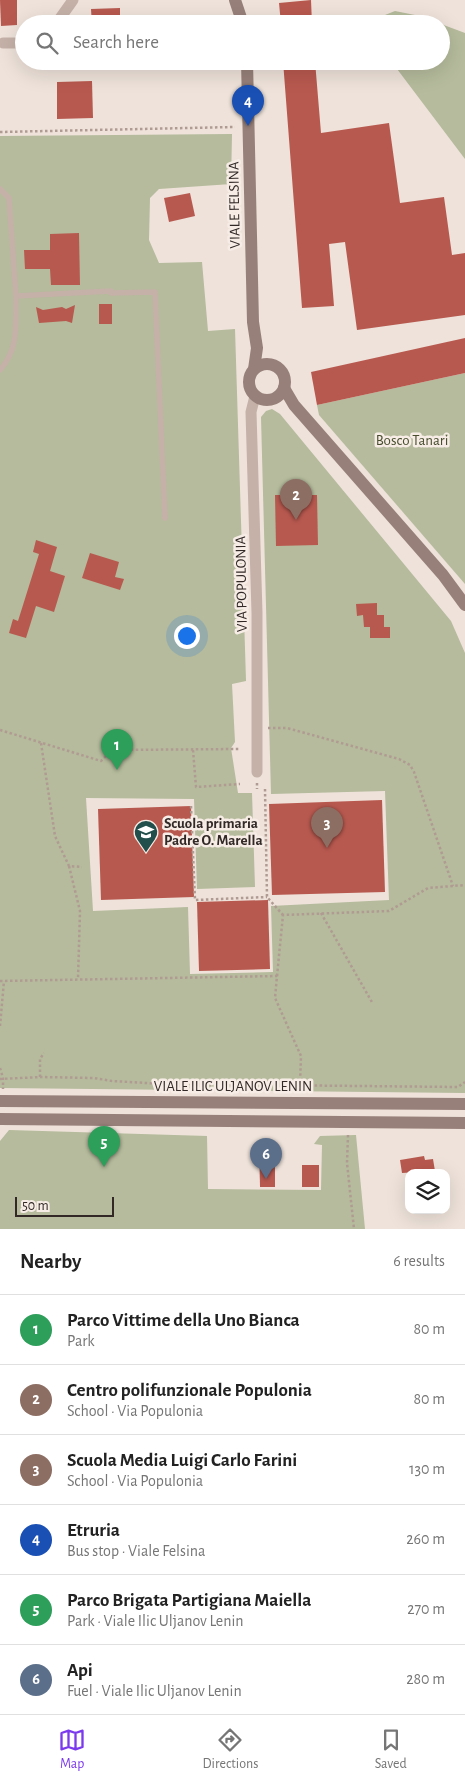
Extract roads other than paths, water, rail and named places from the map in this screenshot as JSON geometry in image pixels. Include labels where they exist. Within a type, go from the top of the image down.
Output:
[{"type":"main road","points":[[236,0],[240,15]]},
{"type":"main road","name":"VIALE FELSINA","points":[[247,70],[253,322],[257,348],[254,369],[248,380],[255,396]]},
{"type":"main road","name":"VIALE FELSINA","points":[[257,348],[266,364],[272,364],[282,371],[285,382],[281,393],[294,405],[442,575],[465,605]]},
{"type":"main road","points":[[254,369],[266,364]]},
{"type":"main road","points":[[255,396],[266,401],[281,393]]},
{"type":"main road","name":"VIALE ILIC ULJANOV LENIN","points":[[0,1101],[465,1104]]},
{"type":"main road","points":[[0,1119],[465,1123]]},
{"type":"street","points":[[62,15],[73,0]]},
{"type":"street","points":[[3,43],[15,43]]},
{"type":"street","name":"VIA POPULONIA","points":[[255,396],[251,412],[257,613],[256,772]]},
{"type":"lane","points":[[0,189],[9,198],[16,296],[14,349],[10,359],[0,370]]},
{"type":"lane","points":[[16,296],[155,292],[165,518]]},
{"type":"place","name":"Etruria","points":[[248,126]]},
{"type":"place","name":"Centro polifunzionale Populonia","points":[[296,520]]},
{"type":"place","name":"Parco Vittime della Uno Bianca","points":[[117,770]]},
{"type":"place","name":"Scuola Media Luigi Carlo Farini","points":[[327,848]]},
{"type":"place","name":"Scuola primaria Padre O. Marella","points":[[146,853]]},
{"type":"place","name":"Parco Brigata Partigiana Maiella","points":[[104,1167]]},
{"type":"place","name":"Api","points":[[266,1179]]},
{"type":"park label","name":"Bosco Tanari","points":[[412,440]]}]
